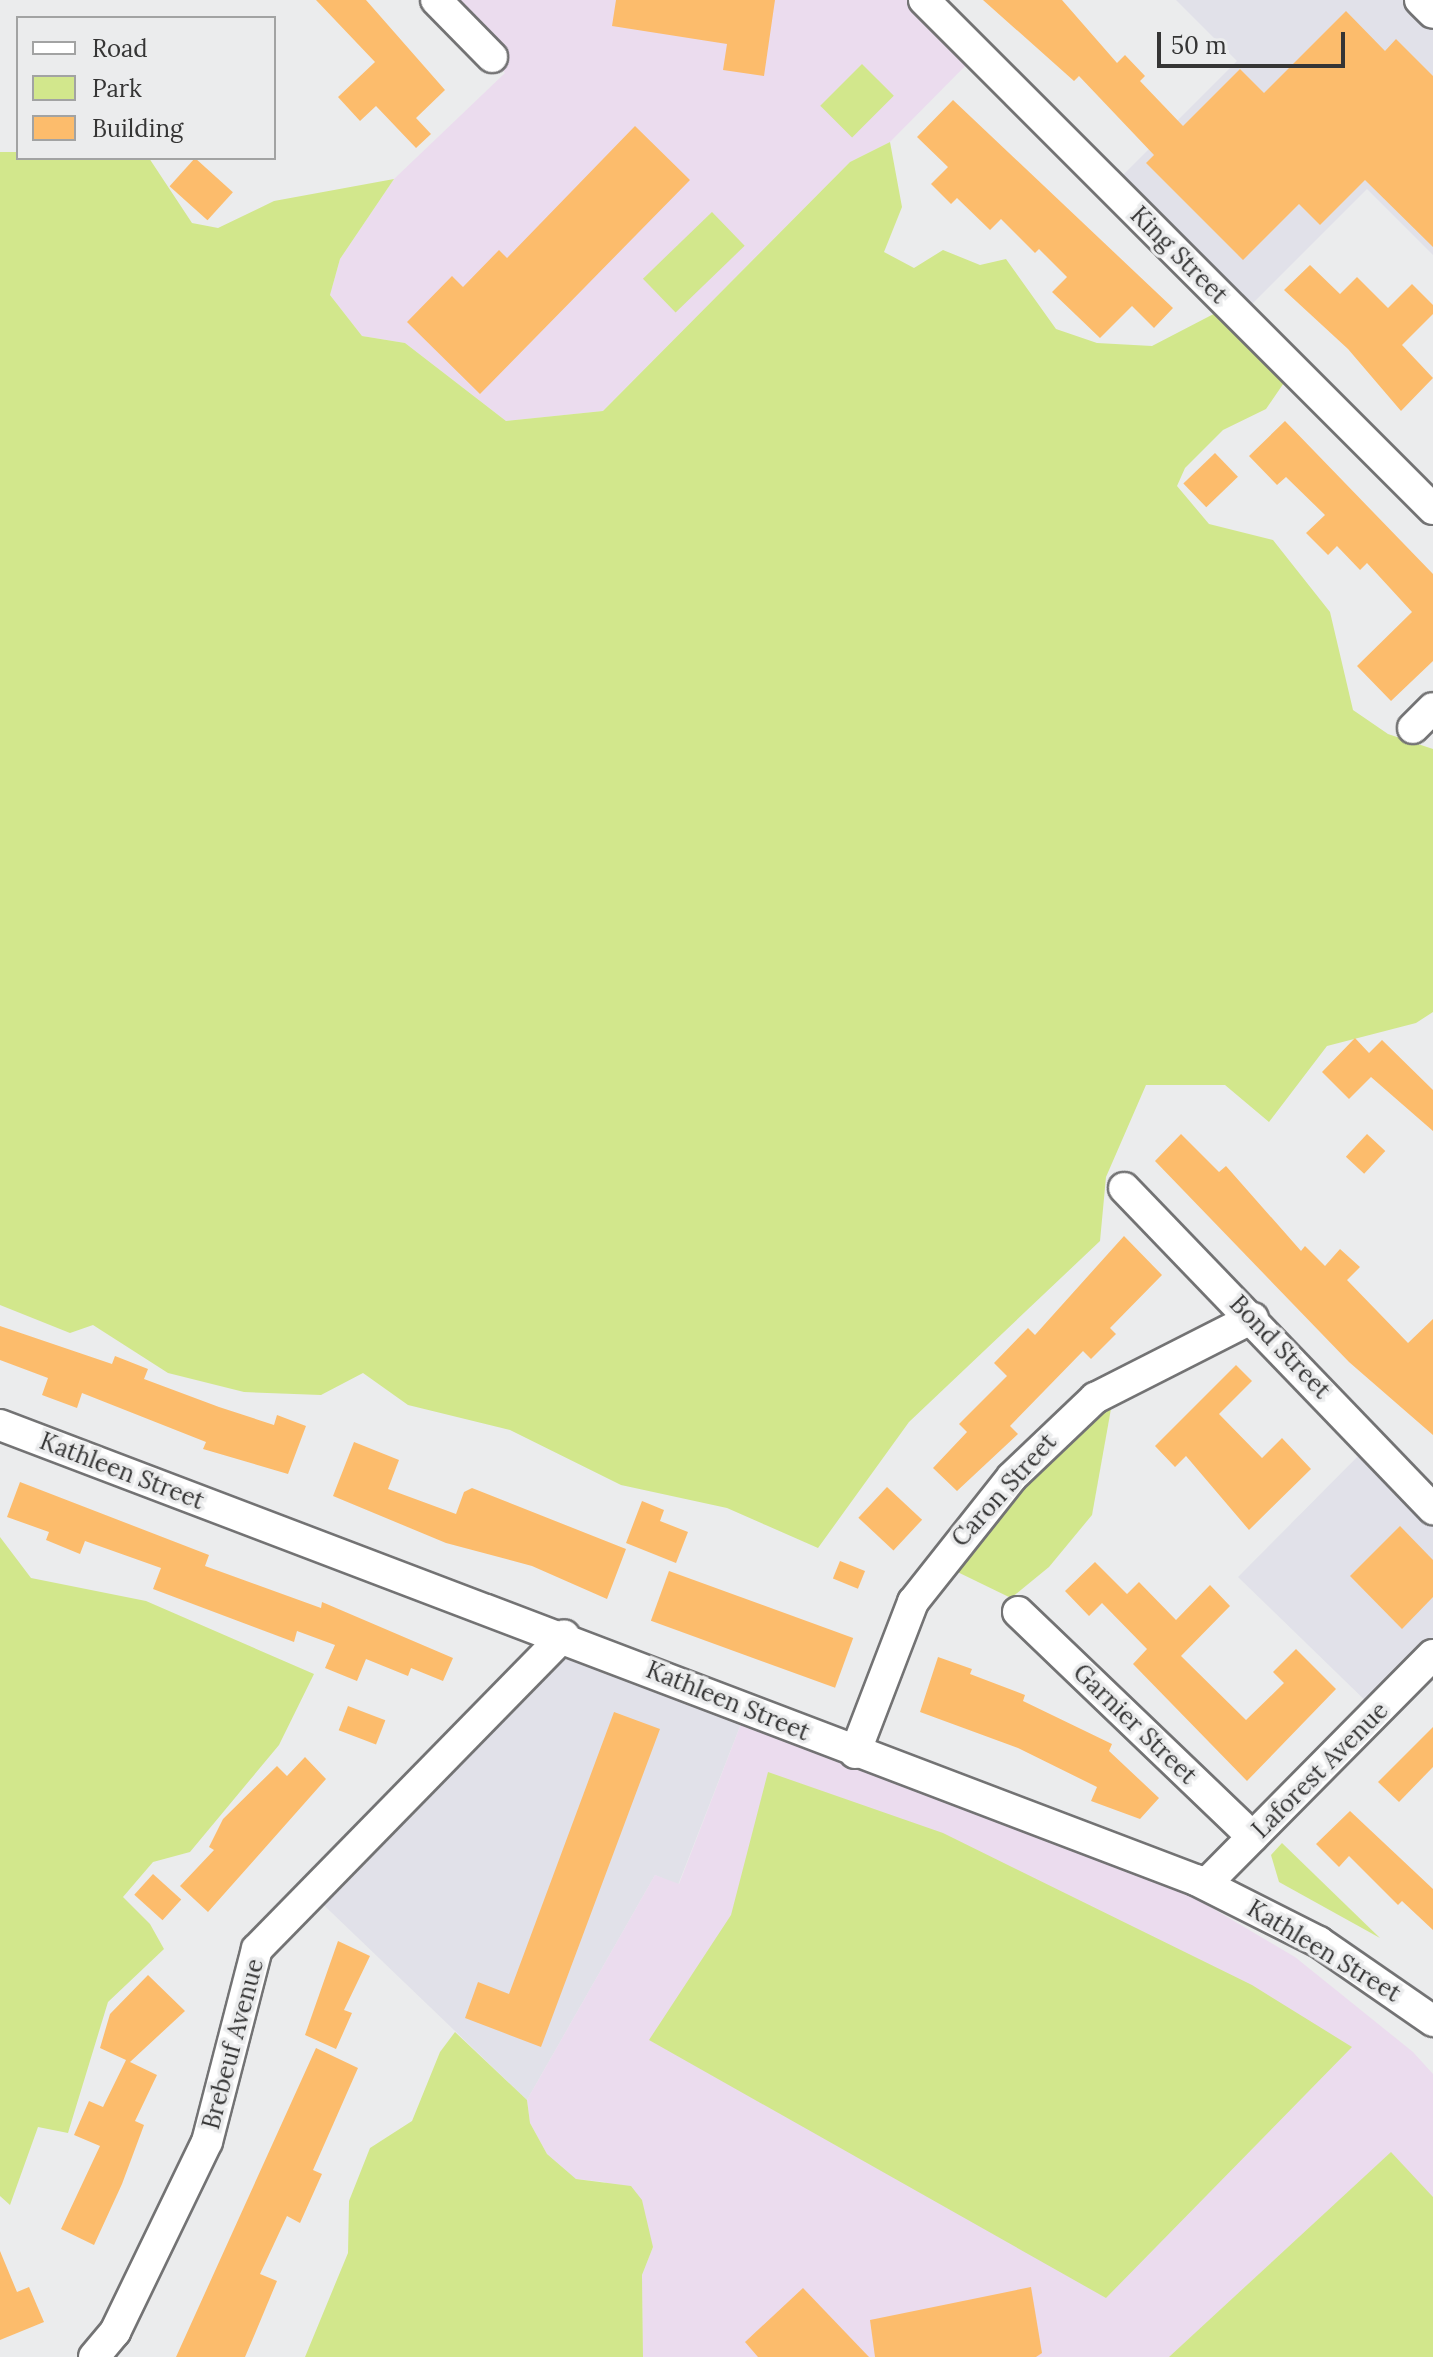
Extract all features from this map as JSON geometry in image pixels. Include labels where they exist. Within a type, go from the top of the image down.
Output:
[{"type":"street","points":[[436,0],[492,57]]},
{"type":"street","name":"King Street","points":[[924,0],[1433,509]]},
{"type":"street","points":[[1420,0],[1433,13]]},
{"type":"street","name":"Bond Street","points":[[1124,1188],[1253,1318],[1433,1509]]},
{"type":"street","name":"Caron Street","points":[[855,1753],[913,1602],[1012,1477],[1095,1398],[1253,1318]]},
{"type":"street","name":"Kathleen Street","points":[[0,1425],[564,1635],[855,1753],[1206,1884],[1319,1942],[1433,2021]]},
{"type":"street","name":"Garnier Street","points":[[1018,1612],[1253,1837]]},
{"type":"street","name":"Brebeuf Avenue","points":[[94,2357],[122,2319],[207,2142],[257,1949],[564,1635]]},
{"type":"street","name":"Laforest Avenue","points":[[1206,1884],[1433,1655]]},
{"type":"shaded area","points":[[434,0],[923,0],[977,54],[890,142],[850,162],[603,411],[506,421],[405,343],[362,336],[330,295],[340,259],[394,179],[505,73]]},
{"type":"shaded area","points":[[1176,0],[1417,0],[1433,16],[1433,255],[1367,189],[1239,317],[1110,188],[1237,61]]},
{"type":"shaded area","points":[[1369,1445],[1433,1511],[1433,1652],[1375,1710],[1238,1577]]},
{"type":"shaded area","points":[[561,1635],[746,1711],[678,1885],[655,1875],[527,2100],[307,1889]]},
{"type":"shaded area","points":[[746,1711],[1119,1853],[1295,1957],[1413,2052],[1433,2074],[1433,2357],[643,2357],[642,2275],[653,2247],[605,2182],[576,2179],[547,2154],[530,2123],[527,2100],[655,1875],[679,1884]]},
{"type":"green space","points":[[862,64],[894,96],[852,138],[820,106]]},
{"type":"green space","points":[[890,142],[902,207],[884,252],[914,268],[943,250],[980,265],[1006,259],[1056,329],[1097,343],[1152,346],[1229,306],[1292,371],[1266,409],[1223,430],[1185,468],[1177,486],[1209,524],[1273,540],[1330,612],[1353,710],[1388,734],[1433,749],[1433,1012],[1416,1023],[1327,1046],[1269,1122],[1225,1085],[1146,1085],[1106,1177],[1100,1241],[909,1422],[818,1548],[727,1508],[621,1485],[510,1430],[408,1405],[363,1373],[321,1395],[244,1392],[168,1373],[93,1325],[70,1333],[0,1305],[0,152],[16,152],[16,160],[150,160],[192,223],[218,228],[274,201],[394,179],[340,259],[330,295],[362,336],[405,343],[506,421],[603,411],[850,162]]},
{"type":"green space","points":[[712,212],[745,246],[676,312],[643,279]]},
{"type":"green space","points":[[1114,1392],[1092,1515],[1049,1567],[1011,1598],[943,1565]]},
{"type":"green space","points":[[0,1537],[31,1578],[146,1601],[314,1674],[279,1745],[190,1852],[153,1862],[123,1897],[150,1924],[164,1949],[108,2002],[68,2133],[38,2127],[10,2205],[0,2196]]},
{"type":"green space","points":[[768,1772],[943,1833],[1252,1985],[1352,2047],[1106,2298],[649,2040],[731,1915]]},
{"type":"green space","points":[[1282,1843],[1380,1938],[1279,1882],[1271,1855]]},
{"type":"green space","points":[[455,2032],[527,2100],[530,2123],[547,2154],[576,2179],[631,2186],[642,2200],[653,2247],[642,2275],[643,2357],[305,2357],[348,2253],[349,2201],[370,2148],[412,2121],[440,2052]]},
{"type":"green space","points":[[1391,2152],[1433,2197],[1433,2357],[1169,2357]]},
{"type":"building","points":[[316,0],[366,0],[445,90],[416,118],[431,134],[416,148],[376,106],[360,121],[338,97],[375,62]]},
{"type":"building","points":[[616,0],[775,0],[764,76],[723,70],[727,44],[612,26]]},
{"type":"building","points":[[983,0],[1062,0],[1117,63],[1125,55],[1145,76],[1140,81],[1183,126],[1240,69],[1264,93],[1346,11],[1385,51],[1396,39],[1433,76],[1433,247],[1365,180],[1320,225],[1299,204],[1243,260],[1146,163],[1154,155],[1079,76],[1074,81]]},
{"type":"building","points":[[953,100],[1173,308],[1154,328],[1132,306],[1100,338],[1052,292],[1067,277],[1039,249],[1035,253],[1001,219],[990,230],[957,198],[951,204],[931,184],[948,167],[917,137]]},
{"type":"building","points":[[635,126],[690,180],[480,394],[407,322],[452,276],[463,287],[499,250],[507,258]]},
{"type":"building","points":[[193,160],[197,160],[233,192],[207,220],[170,186]]},
{"type":"building","points":[[1310,265],[1340,294],[1357,277],[1388,308],[1412,284],[1433,305],[1433,314],[1402,345],[1433,378],[1401,411],[1348,349],[1284,290]]},
{"type":"building","points":[[1285,421],[1433,574],[1433,661],[1391,701],[1357,666],[1412,612],[1367,563],[1360,570],[1337,546],[1328,555],[1306,533],[1325,515],[1286,477],[1277,485],[1249,456]]},
{"type":"building","points":[[1215,453],[1238,477],[1206,507],[1183,484]]},
{"type":"building","points":[[1355,1038],[1369,1053],[1382,1040],[1433,1090],[1433,1131],[1371,1077],[1349,1099],[1322,1072]]},
{"type":"building","points":[[1181,1134],[1219,1172],[1226,1166],[1301,1251],[1305,1246],[1325,1266],[1340,1249],[1360,1267],[1347,1280],[1408,1343],[1433,1319],[1433,1435],[1349,1362],[1155,1161]]},
{"type":"building","points":[[1367,1134],[1385,1151],[1364,1174],[1346,1157]]},
{"type":"building","points":[[1124,1236],[1162,1275],[1110,1328],[1116,1334],[1091,1359],[1083,1351],[1010,1426],[1018,1434],[957,1491],[933,1468],[967,1432],[959,1424],[1007,1376],[994,1363],[1028,1328],[1035,1335]]},
{"type":"building","points":[[0,1326],[112,1364],[115,1356],[148,1369],[144,1379],[274,1425],[277,1415],[306,1426],[288,1474],[203,1449],[206,1442],[82,1393],[77,1408],[42,1395],[48,1378],[0,1360]]},
{"type":"building","points":[[1236,1365],[1252,1381],[1219,1414],[1262,1458],[1282,1438],[1311,1469],[1249,1530],[1186,1456],[1175,1467],[1155,1446]]},
{"type":"building","points":[[354,1442],[399,1460],[388,1489],[456,1514],[464,1492],[472,1488],[626,1549],[607,1599],[532,1566],[446,1543],[333,1496]]},
{"type":"building","points":[[20,1482],[209,1555],[205,1566],[321,1608],[322,1602],[453,1658],[443,1681],[411,1668],[408,1676],[366,1659],[357,1681],[325,1668],[335,1645],[297,1631],[294,1642],[153,1589],[161,1568],[85,1541],[80,1554],[46,1540],[49,1532],[7,1517]]},
{"type":"building","points":[[887,1487],[922,1520],[893,1550],[858,1518]]},
{"type":"building","points":[[642,1501],[664,1510],[660,1521],[688,1532],[676,1563],[626,1543]]},
{"type":"building","points":[[1400,1526],[1433,1560],[1433,1597],[1402,1629],[1350,1576]]},
{"type":"building","points":[[840,1561],[865,1571],[858,1589],[833,1579]]},
{"type":"building","points":[[1095,1562],[1127,1594],[1139,1582],[1176,1620],[1210,1585],[1230,1606],[1181,1656],[1246,1720],[1284,1683],[1273,1672],[1296,1649],[1336,1689],[1247,1781],[1133,1664],[1147,1649],[1102,1603],[1089,1616],[1065,1591]]},
{"type":"building","points":[[669,1571],[853,1638],[835,1688],[651,1621]]},
{"type":"building","points":[[938,1657],[972,1669],[970,1674],[1025,1695],[1023,1701],[1112,1744],[1109,1751],[1159,1798],[1140,1819],[1091,1801],[1097,1787],[1018,1748],[920,1712]]},
{"type":"building","points":[[348,1706],[385,1720],[376,1745],[339,1730]]},
{"type":"building","points":[[614,1712],[660,1729],[541,2047],[465,2018],[478,1982],[509,1994]]},
{"type":"building","points":[[1433,1727],[1433,1767],[1399,1802],[1378,1782]]},
{"type":"building","points":[[305,1757],[326,1779],[208,1912],[180,1886],[214,1850],[209,1847],[223,1819],[277,1766],[287,1776]]},
{"type":"building","points":[[1350,1811],[1433,1889],[1433,1930],[1402,1901],[1398,1905],[1349,1856],[1339,1867],[1316,1844]]},
{"type":"building","points":[[153,1874],[181,1899],[163,1920],[134,1895]]},
{"type":"building","points":[[338,1941],[370,1956],[344,2010],[352,2013],[336,2049],[305,2035]]},
{"type":"building","points":[[148,1975],[185,2011],[130,2062],[157,2075],[135,2121],[144,2125],[94,2245],[61,2229],[100,2146],[74,2135],[89,2101],[103,2107],[126,2060],[100,2048],[110,2014]]},
{"type":"building","points":[[316,2048],[358,2068],[313,2170],[322,2174],[300,2223],[287,2216],[260,2274],[277,2281],[245,2357],[176,2357]]},
{"type":"building","points":[[0,2251],[17,2292],[29,2287],[44,2322],[0,2340]]},
{"type":"building","points":[[1031,2287],[1042,2353],[1036,2357],[875,2357],[870,2320]]},
{"type":"building","points":[[803,2288],[869,2357],[758,2357],[745,2342]]}]
